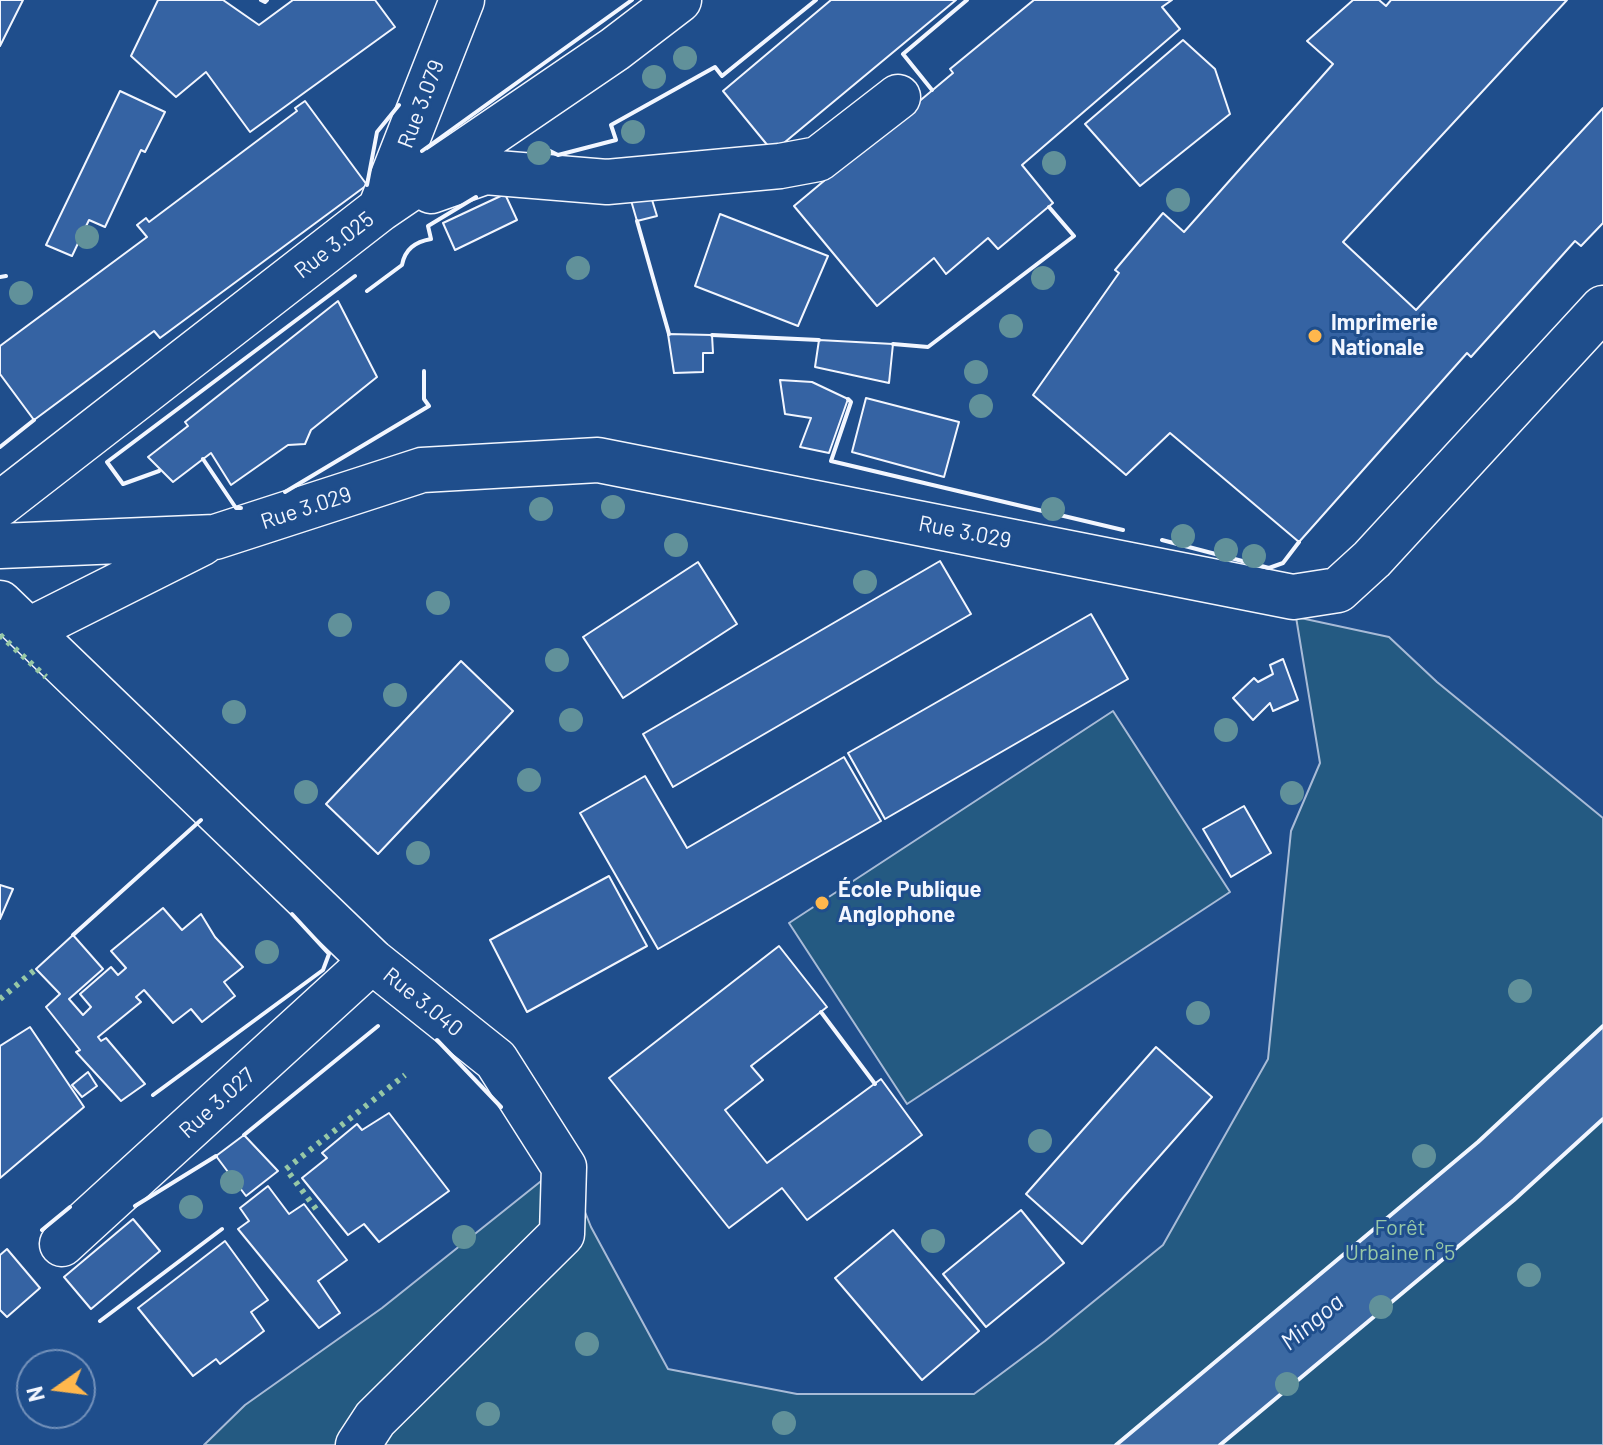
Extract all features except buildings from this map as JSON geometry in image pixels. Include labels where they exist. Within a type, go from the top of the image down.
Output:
[{"type":"street","name":"Rue 3.079","points":[[380,209],[462,0]]},
{"type":"street","name":"Rue 3.025","points":[[0,504],[380,209],[615,49],[679,0]]},
{"type":"street","points":[[380,209],[485,172],[607,182],[766,168],[818,159],[898,97]]},
{"type":"street","name":"Rue 3.029","points":[[14,616],[215,537],[422,470],[598,460],[1293,597],[1338,590],[1372,559],[1603,308]]},
{"type":"street","name":"Rue 3.029","points":[[0,546],[215,537]]},
{"type":"street","name":"Rue 3.040","points":[[14,616],[372,961],[496,1060],[564,1167],[562,1234],[375,1419],[358,1445]]},
{"type":"street","name":"Rue 3.027","points":[[62,1244],[372,961]]},
{"type":"green space","name":"Forêt Urbaine n°5","points":[[1296,617],[1389,637],[1437,682],[1603,818],[1603,1445],[204,1445],[245,1405],[382,1308],[565,1162],[591,1227],[668,1369],[797,1394],[974,1394],[1045,1341],[1163,1245],[1268,1059],[1291,831],[1320,763]]},
{"type":"green space","points":[[1113,711],[1230,892],[907,1104],[789,923]]},
{"type":"water","name":"Mingoa","points":[[1603,1026],[1603,1119],[1514,1200],[1220,1445],[1116,1445],[1478,1142]]},
{"type":"hedge","points":[[0,635],[46,677]]},
{"type":"hedge","points":[[0,999],[36,969]]},
{"type":"hedge","points":[[316,1209],[286,1169],[405,1075]]},
{"type":"wall","points":[[261,0],[267,0]]},
{"type":"wall","points":[[422,151],[632,0]]},
{"type":"wall","points":[[542,147],[558,155],[616,140],[611,125],[715,67],[722,76],[816,0]]},
{"type":"wall","points":[[932,90],[903,54],[967,0]]},
{"type":"wall","points":[[367,185],[377,132],[399,105]]},
{"type":"wall","points":[[367,291],[402,265],[412,247],[431,239],[428,226],[476,197]]},
{"type":"wall","points":[[893,344],[928,347],[1074,236],[1049,207]]},
{"type":"wall","points":[[637,221],[669,334]]},
{"type":"wall","points":[[0,277],[6,276]]},
{"type":"wall","points":[[159,471],[123,484],[107,462],[355,276]]},
{"type":"wall","points":[[712,335],[819,340]]},
{"type":"wall","points":[[285,492],[429,406],[424,399],[424,371]]},
{"type":"wall","points":[[848,399],[851,402],[831,461],[1123,530]]},
{"type":"wall","points":[[0,447],[34,420]]},
{"type":"wall","points":[[203,459],[236,508],[241,508]]},
{"type":"wall","points":[[1162,540],[1269,568],[1283,563],[1299,542]]},
{"type":"wall","points":[[73,935],[201,820]]},
{"type":"wall","points":[[153,1095],[323,970],[329,954],[292,914]]},
{"type":"wall","points":[[821,1012],[875,1084]]},
{"type":"wall","points":[[244,1135],[378,1026]]},
{"type":"wall","points":[[1116,1445],[1478,1142],[1603,1026]]},
{"type":"wall","points":[[437,1040],[501,1107]]},
{"type":"wall","points":[[1220,1445],[1514,1200],[1603,1119]]},
{"type":"wall","points":[[135,1206],[216,1156]]},
{"type":"wall","points":[[42,1230],[70,1207]]},
{"type":"wall","points":[[100,1321],[222,1229]]},
{"type":"place","name":"Imprimerie Nationale","points":[[1315,336]]},
{"type":"place","name":"École Publique Anglophone","points":[[822,903]]}]
